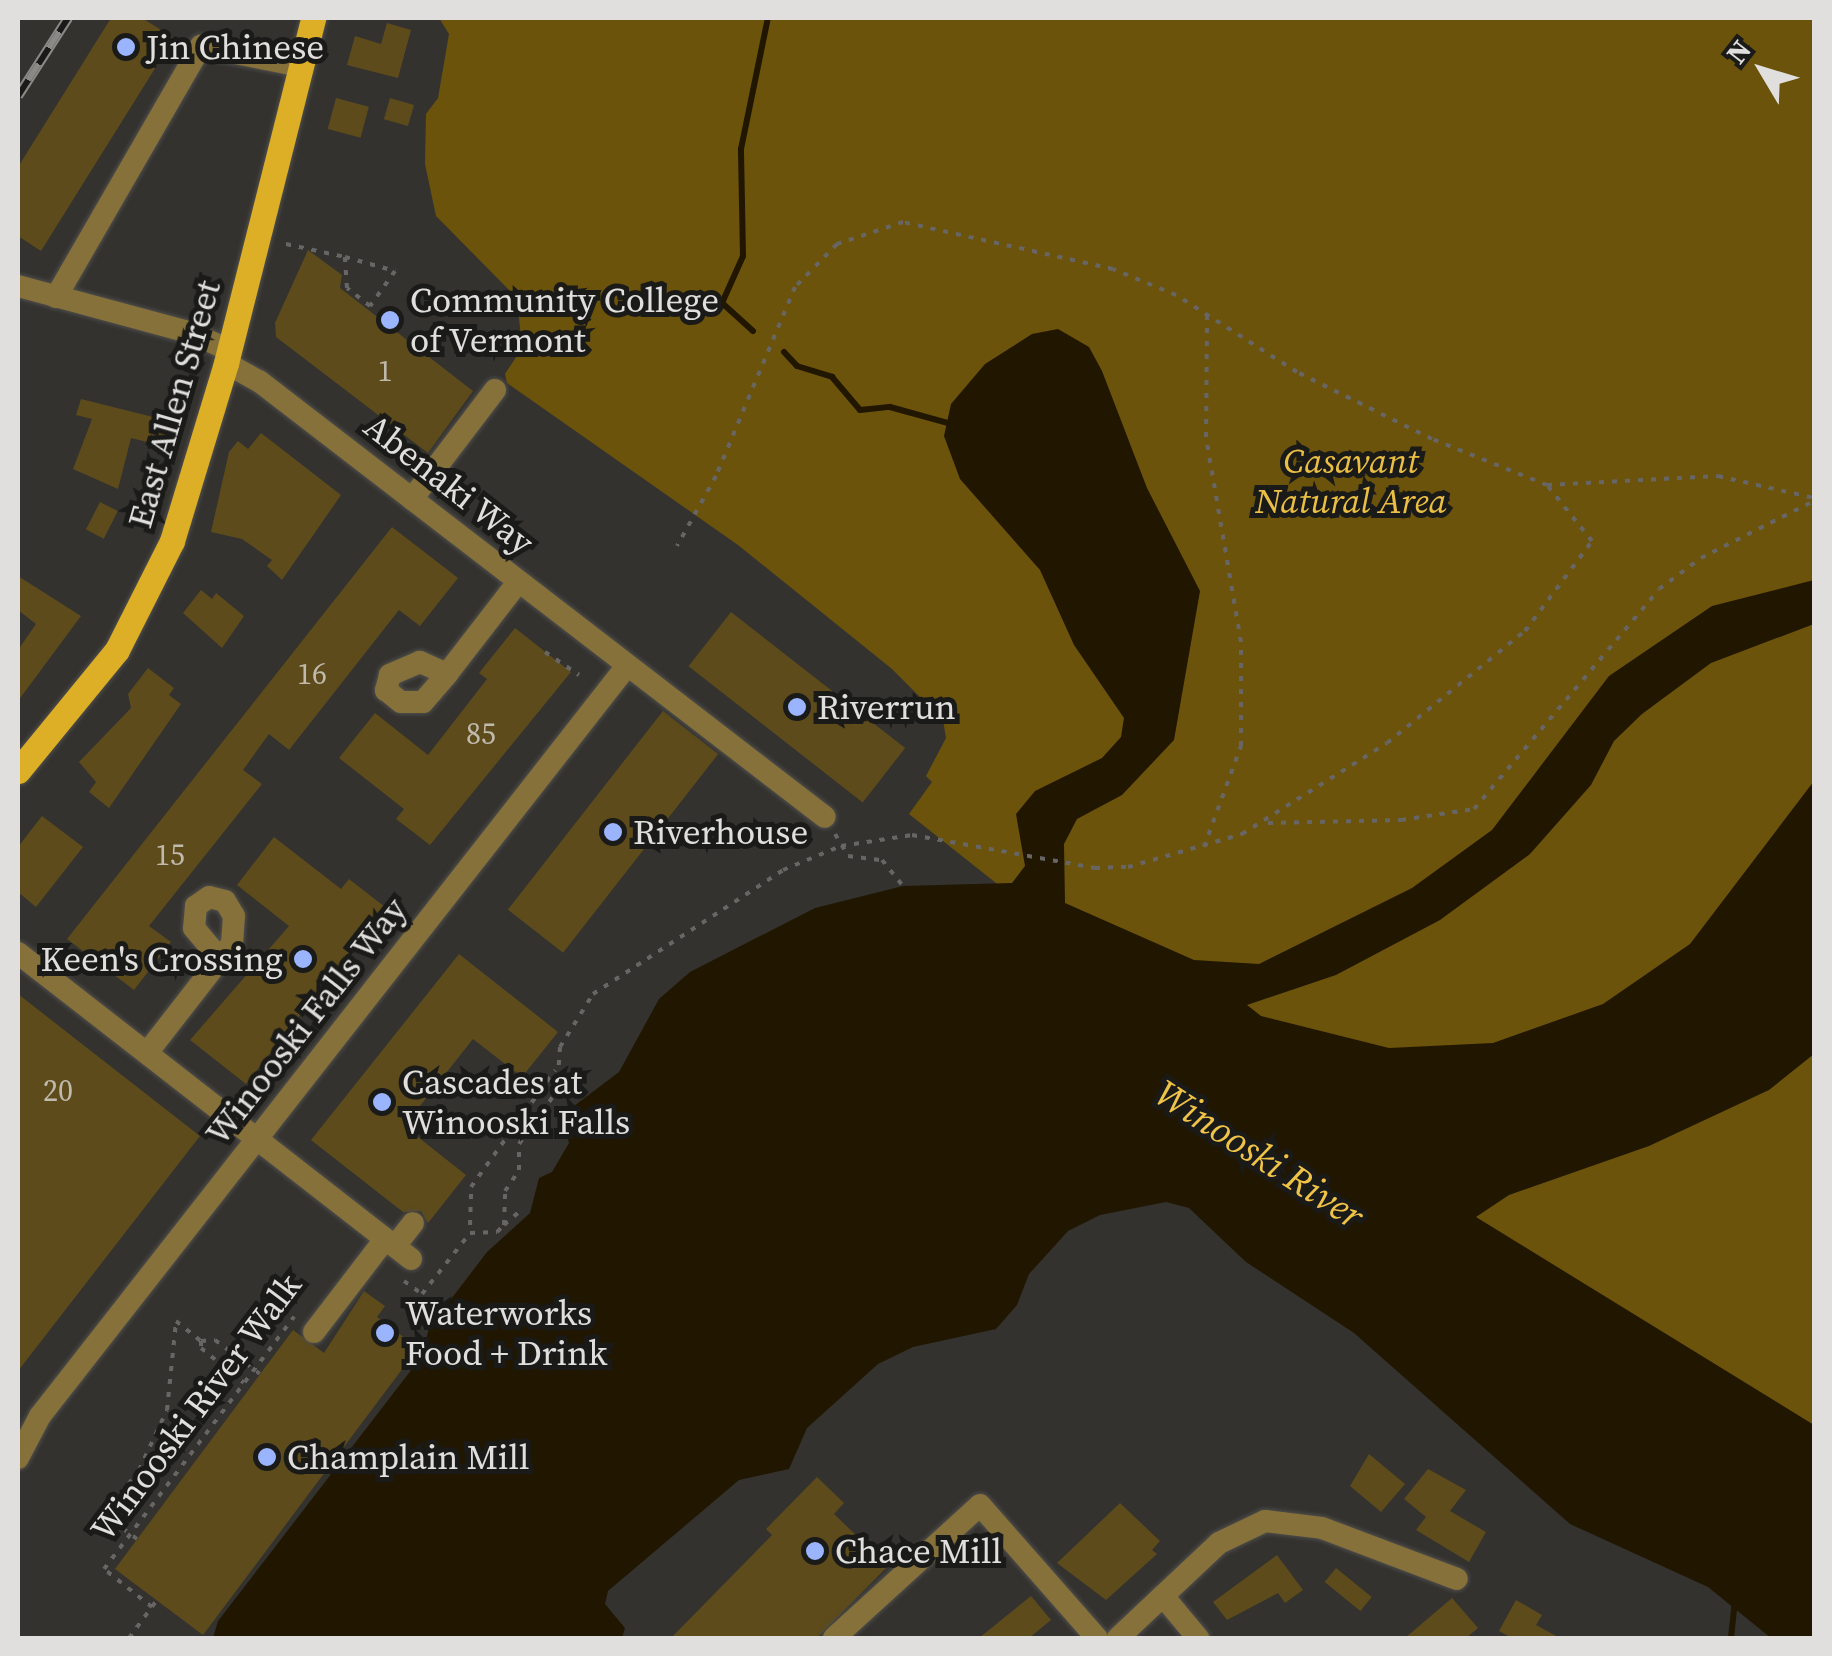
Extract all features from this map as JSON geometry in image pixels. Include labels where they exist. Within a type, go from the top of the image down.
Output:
[{"type":"main road","name":"East Allen Street","points":[[18,771],[105,666],[143,606],[180,520],[227,356],[313,18]]},
{"type":"street","points":[[56,297],[202,46],[300,66]]},
{"type":"street","name":"Abenaki Way","points":[[18,286],[190,332],[227,356],[626,668],[826,817]]},
{"type":"street","points":[[412,499],[495,390]]},
{"type":"street","points":[[447,674],[518,582]]},
{"type":"street","name":"Winooski Falls Way","points":[[18,1458],[40,1416],[626,668]]},
{"type":"street","points":[[18,953],[397,1248]]},
{"type":"street","points":[[146,1053],[218,958]]},
{"type":"street","points":[[314,1332],[397,1248],[413,1223]]},
{"type":"street","name":"Winooski Falls Way","points":[[18,1431],[40,1416]]},
{"type":"street","points":[[834,1638],[980,1506],[1097,1638]]},
{"type":"street","points":[[1118,1638],[1230,1534],[1276,1520],[1322,1528],[1457,1579]]},
{"type":"street","points":[[1163,1596],[1198,1638]]},
{"type":"path","points":[[677,546],[716,476],[795,287],[837,244],[903,222],[1113,269],[1206,314],[1297,372],[1432,439],[1548,486],[1718,476],[1814,500]]},
{"type":"path","points":[[286,244],[345,257],[395,272],[370,306],[347,288],[345,257]]},
{"type":"path","points":[[1204,847],[1241,746],[1241,642],[1206,437],[1206,314]]},
{"type":"path","points":[[470,1225],[471,1187],[556,1070],[573,1020],[604,984],[783,870],[841,846],[936,835],[1095,868],[1204,847],[1268,823],[1387,743],[1525,632],[1592,540],[1548,486]]},
{"type":"path","points":[[1268,823],[1401,820],[1474,809],[1660,589],[1701,558],[1814,500]]},
{"type":"path","points":[[545,652],[579,675]]},
{"type":"path","points":[[841,846],[848,856],[882,860],[903,886]]},
{"type":"path","points":[[504,1225],[505,1191],[519,1170],[519,1144],[557,1091],[556,1070]]},
{"type":"path","points":[[422,1294],[470,1233],[497,1232],[519,1212]]},
{"type":"path","name":"Winooski River Walk","points":[[152,1607],[104,1569],[304,1305]]},
{"type":"path","points":[[137,1539],[104,1515],[139,1470],[167,1410],[176,1321],[201,1340],[215,1340],[260,1374]]},
{"type":"path","points":[[201,1340],[201,1348],[244,1383]]},
{"type":"path","points":[[128,1638],[157,1600]]},
{"type":"green space","name":"Casavant Natural Area","points":[[439,18],[1814,18],[1814,1487],[1465,1255],[909,814],[932,782],[926,776],[946,738],[943,720],[892,669],[738,545],[507,383],[505,374],[522,348],[517,298],[436,216],[425,164],[426,114],[438,98],[449,34]]},
{"type":"water","name":"Winooski River","points":[[1058,329],[1089,347],[1147,488],[1200,591],[1174,740],[1122,795],[1077,819],[1064,844],[1065,903],[1194,960],[1259,964],[1412,888],[1492,830],[1609,676],[1712,606],[1814,580],[1814,624],[1711,663],[1642,714],[1614,741],[1591,785],[1530,854],[1440,920],[1336,975],[1247,1005],[1261,1016],[1389,1048],[1493,1043],[1603,1004],[1690,944],[1814,781],[1814,1054],[1769,1090],[1649,1146],[1509,1195],[1476,1217],[1814,1425],[1814,1638],[1771,1638],[1708,1587],[1570,1524],[1354,1333],[1246,1262],[1189,1208],[1166,1202],[1100,1215],[1068,1231],[1029,1274],[1017,1305],[996,1329],[913,1347],[878,1364],[807,1428],[789,1469],[739,1480],[608,1591],[605,1604],[625,1628],[622,1638],[213,1638],[218,1621],[422,1356],[429,1328],[487,1252],[530,1213],[539,1178],[552,1172],[569,1143],[565,1126],[574,1106],[619,1072],[659,999],[690,972],[815,908],[903,886],[1012,883],[1025,866],[1016,814],[1035,791],[1102,758],[1121,737],[1124,718],[1074,645],[1040,570],[960,479],[944,436],[951,404],[985,364],[1032,334]]},
{"type":"building","points":[[111,18],[142,18],[174,38],[41,251],[18,236],[18,167]]},
{"type":"building","points":[[387,23],[411,30],[398,78],[347,65],[355,36],[381,44]]},
{"type":"building","points":[[336,98],[369,107],[361,138],[328,129]]},
{"type":"building","points":[[390,98],[414,105],[408,126],[384,119]]},
{"type":"building","name":"Community College of Vermont","points":[[308,250],[342,275],[340,288],[473,391],[428,453],[276,337],[275,323]]},
{"type":"building","points":[[81,399],[169,421],[163,446],[131,438],[118,489],[73,469],[92,419],[76,415]]},
{"type":"building","points":[[261,433],[341,495],[282,580],[267,566],[272,560],[242,539],[211,532],[229,452],[238,441],[248,449]]},
{"type":"building","points":[[100,502],[118,511],[104,539],[86,530]]},
{"type":"building","points":[[392,527],[458,578],[420,626],[399,610],[289,750],[269,734],[243,770],[262,784],[149,926],[171,942],[134,990],[67,939]]},
{"type":"building","points":[[18,576],[81,616],[18,701],[18,650],[36,624],[18,610]]},
{"type":"building","points":[[201,590],[212,599],[216,593],[244,616],[222,648],[183,613]]},
{"type":"building","name":"Riverrun","points":[[731,612],[905,748],[863,802],[689,666]]},
{"type":"building","points":[[515,628],[571,672],[430,845],[396,819],[404,809],[339,758],[375,713],[428,755],[487,679],[479,673]]},
{"type":"building","points":[[148,668],[174,688],[169,695],[181,704],[109,808],[89,792],[96,782],[79,762],[131,708],[128,694]]},
{"type":"building","name":"Riverhouse","points":[[663,711],[718,754],[563,953],[508,910]]},
{"type":"building","points":[[42,816],[83,847],[36,907],[18,892],[18,847]]},
{"type":"building","name":"Keen's Crossing","points":[[274,837],[341,889],[349,879],[385,907],[246,1084],[190,1040],[289,926],[237,885]]},
{"type":"building","name":"Cascades at Winooski Falls","points":[[459,954],[558,1032],[522,1077],[473,1039],[404,1126],[466,1175],[428,1223],[421,1211],[403,1212],[311,1140]]},
{"type":"building","points":[[18,994],[200,1136],[18,1371]]},
{"type":"building","name":"Champlain Mill","points":[[364,1291],[385,1306],[377,1317],[418,1348],[203,1635],[115,1569],[293,1330],[324,1353]]},
{"type":"building","points":[[1369,1454],[1405,1484],[1381,1512],[1350,1486]]},
{"type":"building","points":[[1428,1469],[1466,1490],[1450,1511],[1486,1532],[1469,1562],[1416,1530],[1426,1517],[1404,1499]]},
{"type":"building","name":"Chace Mill","points":[[817,1477],[844,1503],[834,1514],[888,1566],[817,1638],[671,1638],[772,1535],[766,1529]]},
{"type":"building","points":[[1120,1503],[1160,1541],[1152,1550],[1157,1554],[1106,1600],[1057,1563]]},
{"type":"building","points":[[1277,1555],[1303,1590],[1285,1603],[1278,1593],[1227,1620],[1213,1602]]},
{"type":"building","points":[[1336,1568],[1372,1597],[1360,1611],[1325,1582]]},
{"type":"building","points":[[1031,1596],[1051,1620],[1029,1638],[979,1638]]},
{"type":"building","points":[[1452,1598],[1478,1628],[1466,1638],[1405,1638]]},
{"type":"building","points":[[1516,1600],[1542,1615],[1536,1625],[1560,1638],[1512,1638],[1499,1631]]},
{"type":"waterway","points":[[753,331],[722,303],[743,256],[741,149],[768,18]]},
{"type":"waterway","points":[[784,352],[797,366],[832,377],[860,410],[890,407],[955,425]]},
{"type":"waterway","points":[[1731,1638],[1735,1600]]},
{"type":"railway","points":[[18,96],[68,18]]},
{"type":"place","name":"Jin Chinese","points":[[126,47]]},
{"type":"place","name":"Community College of Vermont","points":[[390,320]]},
{"type":"place","name":"Riverrun","points":[[797,707]]},
{"type":"place","name":"Riverhouse","points":[[613,832]]},
{"type":"place","name":"Keen's Crossing","points":[[303,959]]},
{"type":"place","name":"Cascades at Winooski Falls","points":[[382,1102]]},
{"type":"place","name":"Waterworks Food + Drink","points":[[385,1333]]},
{"type":"place","name":"Champlain Mill","points":[[267,1457]]},
{"type":"place","name":"Chace Mill","points":[[815,1551]]}]
